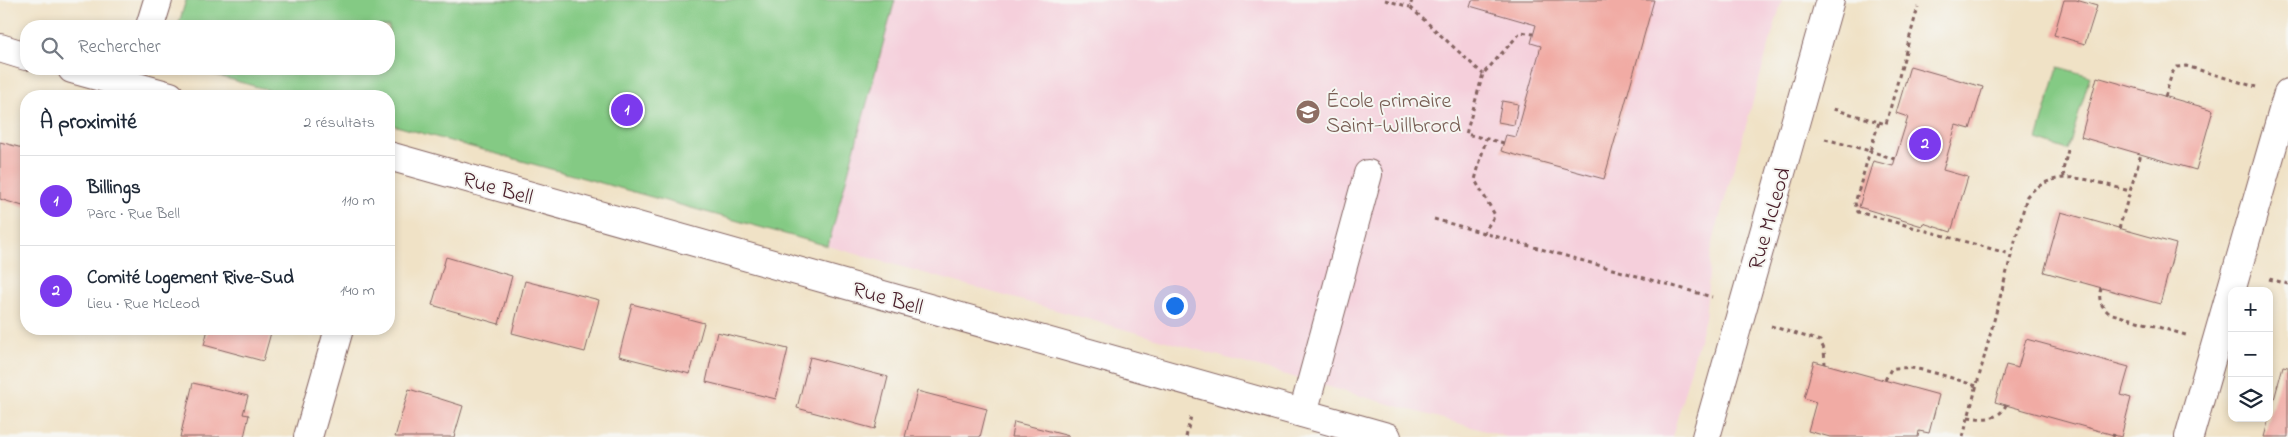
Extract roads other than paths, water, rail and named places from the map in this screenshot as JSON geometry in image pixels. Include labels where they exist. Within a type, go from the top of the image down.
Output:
[{"type":"street","points":[[152,20],[158,0]]},
{"type":"street","name":"Rue McLeod","points":[[1706,437],[1830,0]]},
{"type":"street","points":[[0,48],[20,54]]},
{"type":"street","points":[[119,75],[135,77],[159,90]]},
{"type":"street","points":[[2189,437],[2288,93]]},
{"type":"street","name":"Rue Bell","points":[[395,158],[1387,437]]},
{"type":"street","points":[[1303,413],[1368,174]]},
{"type":"street","points":[[308,437],[337,335]]},
{"type":"place","name":"Billings","points":[[627,110]]},
{"type":"place","name":"École primaire Saint-Willbrord","points":[[1308,112]]},
{"type":"place","name":"Comité Logement Rive-Sud","points":[[1925,144]]}]
